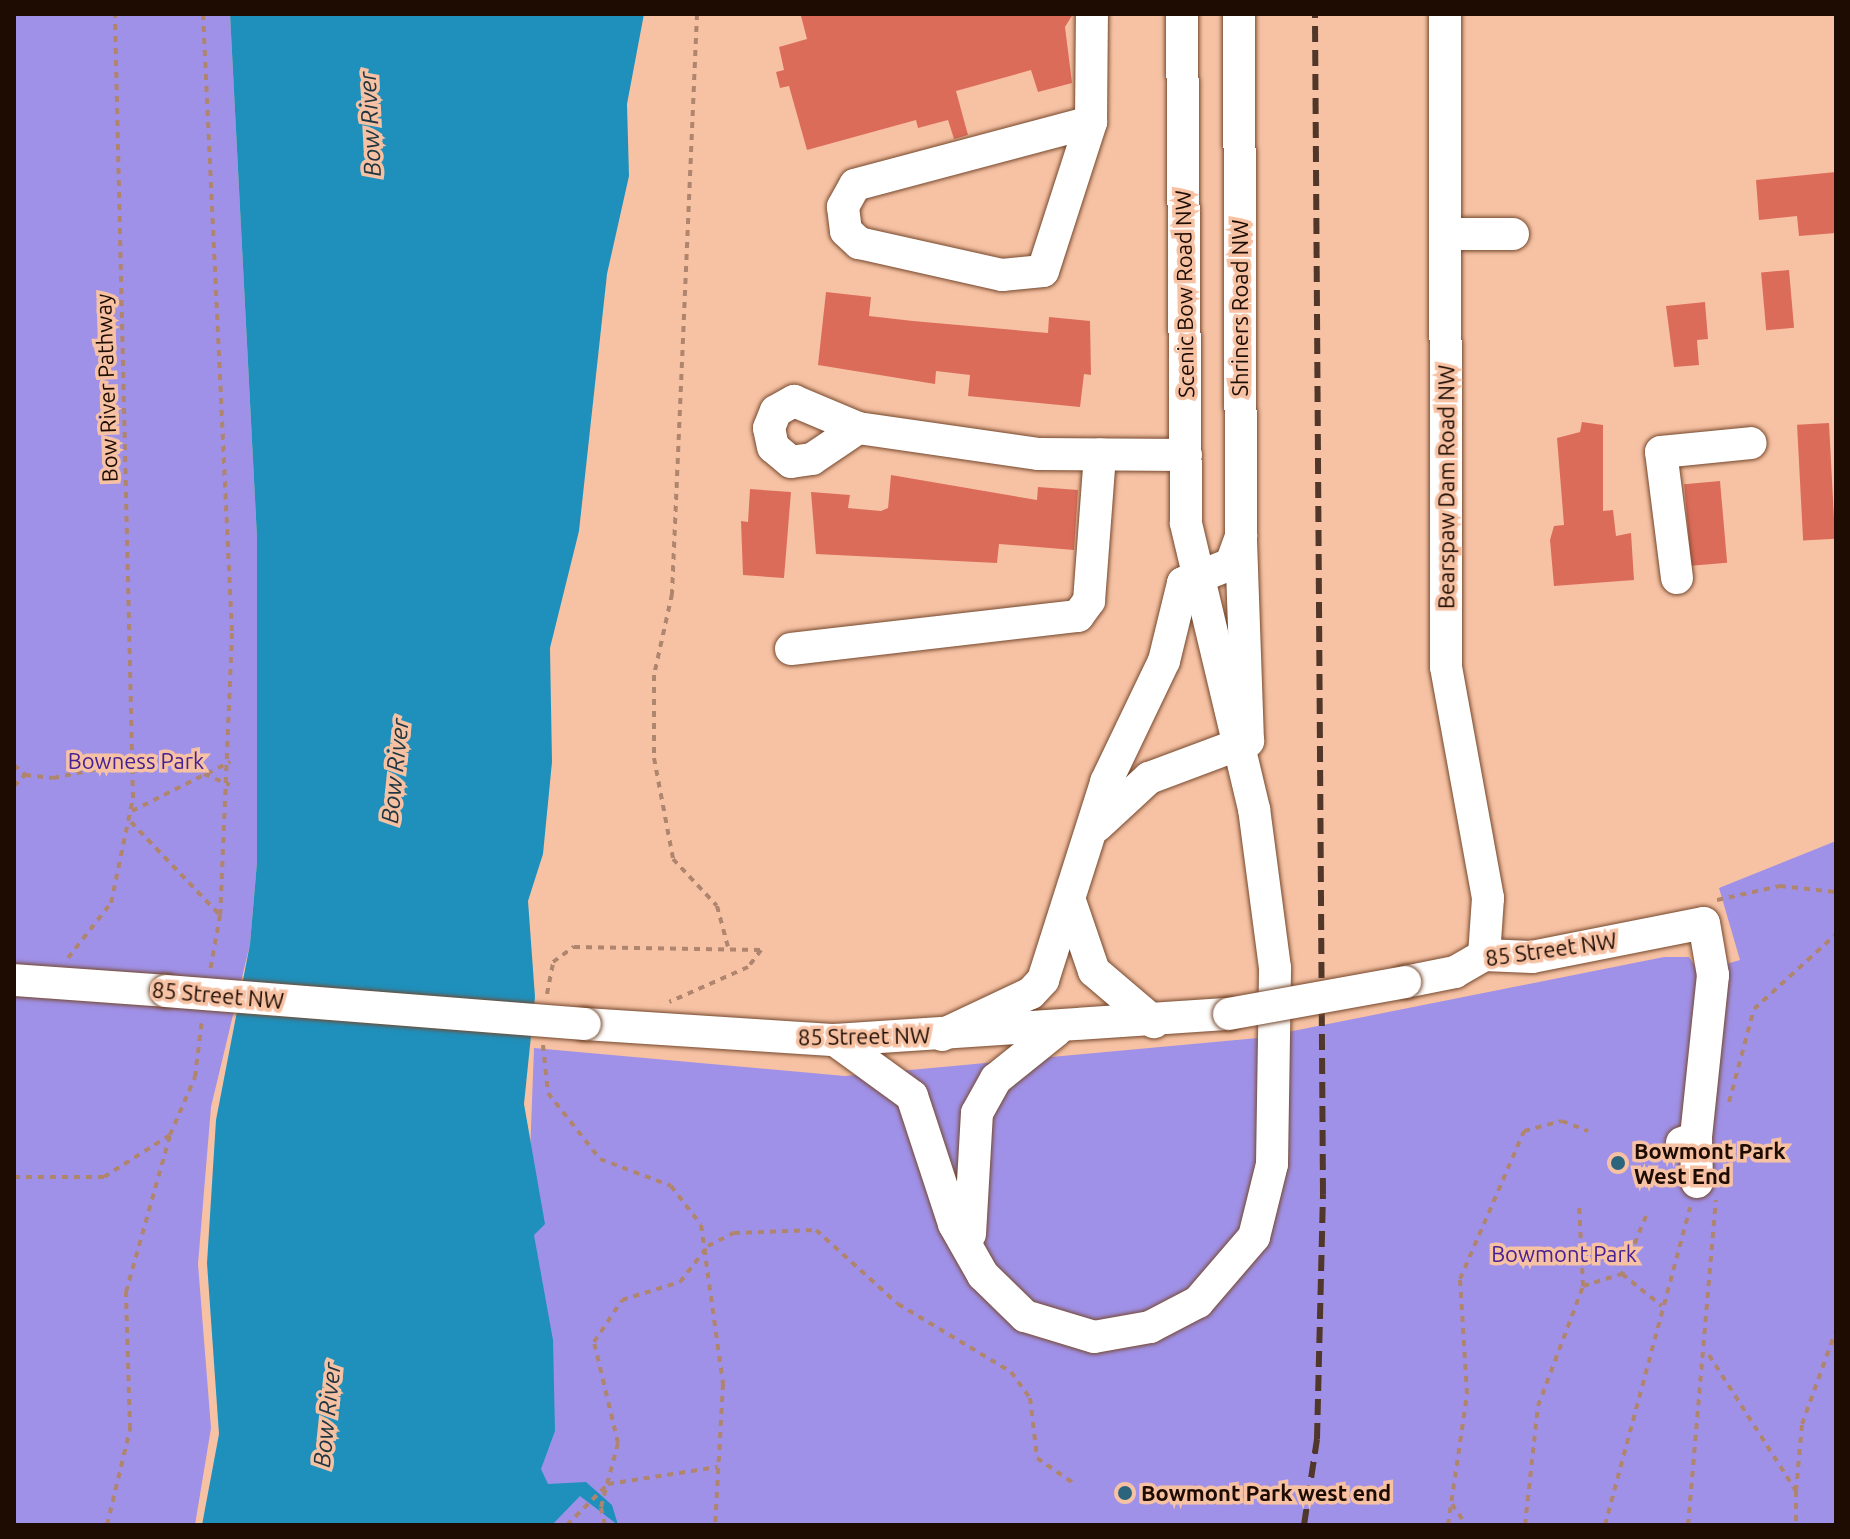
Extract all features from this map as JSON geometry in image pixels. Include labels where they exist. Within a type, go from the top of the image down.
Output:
[{"type":"street","points":[[1091,122],[855,185],[843,207],[846,231],[859,243],[1002,275],[1043,271],[1091,122],[1092,14]]},
{"type":"street","name":"Scenic Bow Road NW","points":[[835,1040],[912,1096],[972,1257],[999,1296],[1025,1316],[1069,1334],[1105,1336],[1150,1327],[1198,1302],[1254,1237],[1272,1164],[1275,968],[1240,748],[1196,573],[1186,455],[1182,14]]},
{"type":"street","name":"Shriners Road NW","points":[[1239,14],[1241,536],[1253,723],[1240,748]]},
{"type":"street","name":"Bearspaw Dam Road NW","points":[[1445,14],[1446,667],[1488,898],[1484,955]]},
{"type":"street","points":[[1445,234],[1513,234]]},
{"type":"street","points":[[858,428],[1039,454],[1186,455]]},
{"type":"street","points":[[1677,578],[1661,452],[1751,443]]},
{"type":"street","points":[[791,649],[1078,616],[1089,601],[1100,454]]},
{"type":"street","points":[[942,1035],[1031,993],[1071,904],[1106,782],[1164,661],[1183,583],[1196,573],[1231,564],[1241,536]]},
{"type":"street","points":[[1090,835],[1149,778],[1240,748]]},
{"type":"street","points":[[1071,904],[1094,971],[1154,1022]]},
{"type":"street","name":"85 Street NW","points":[[14,980],[835,1040],[1056,1031],[1229,1014],[1455,972],[1484,955],[1532,957],[1704,923],[1713,975],[1689,1140],[1697,1182]]},
{"type":"street","points":[[972,1257],[969,1176],[977,1113],[996,1079],[1056,1031]]},
{"type":"path","name":"Bow River Pathway","points":[[67,963],[111,903],[132,811],[115,14]]},
{"type":"path","points":[[203,14],[223,350],[230,762],[220,915],[210,973]]},
{"type":"path","points":[[697,14],[672,594],[654,675],[654,758],[673,859],[717,906],[728,947]]},
{"type":"path","points":[[14,765],[25,775],[75,777],[133,762]]},
{"type":"path","points":[[132,811],[230,762]]},
{"type":"path","points":[[204,774],[230,785]]},
{"type":"path","points":[[14,786],[25,775]]},
{"type":"path","points":[[131,822],[220,915]]},
{"type":"path","points":[[1727,1109],[1754,1009],[1836,934]]},
{"type":"path","points":[[547,1000],[553,962],[574,947],[728,947],[761,955],[720,982],[656,1007]]},
{"type":"path","points":[[107,1525],[130,1429],[126,1292],[170,1135],[195,1077],[204,1008]]},
{"type":"path","points":[[544,1035],[548,1093],[600,1159],[646,1171],[687,1201],[708,1246],[723,1384],[715,1525]]},
{"type":"path","points":[[1448,1525],[1467,1394],[1460,1279],[1524,1131],[1562,1121],[1588,1131]]},
{"type":"path","points":[[14,1177],[104,1177],[170,1135]]},
{"type":"path","points":[[1605,1525],[1697,1182],[1716,1201],[1708,1352],[1688,1525]]},
{"type":"path","points":[[1525,1525],[1538,1406],[1583,1286],[1579,1203]]},
{"type":"path","points":[[1622,1274],[1646,1216]]},
{"type":"path","points":[[605,1525],[601,1507],[618,1443],[594,1342],[622,1300],[680,1282],[708,1246],[734,1233],[816,1230],[898,1304],[1011,1372],[1030,1398],[1037,1458],[1076,1485]]},
{"type":"path","points":[[1622,1274],[1662,1306]]},
{"type":"path","points":[[1583,1286],[1622,1274]]},
{"type":"path","points":[[1796,1525],[1802,1424],[1836,1330]]},
{"type":"path","points":[[1708,1352],[1796,1491]]},
{"type":"path","points":[[567,1525],[608,1484],[718,1467]]},
{"type":"path","points":[[1452,1504],[1466,1525]]},
{"type":"green space","name":"Bowness Park","points":[[14,14],[230,14],[257,538],[257,862],[250,944],[211,1107],[198,1264],[211,1428],[195,1525],[14,1525]]},
{"type":"green space","name":"Bowmont Park","points":[[1836,841],[1836,1525],[516,1525],[534,1048],[845,1076],[1258,1038],[1664,957],[1689,957],[1699,972],[1740,960],[1719,888]]},
{"type":"water","name":"Bow River","points":[[230,14],[644,14],[627,104],[629,176],[607,274],[579,531],[550,648],[552,762],[543,854],[528,901],[535,997],[524,1104],[545,1224],[534,1235],[553,1340],[555,1431],[541,1469],[548,1484],[586,1482],[612,1505],[618,1525],[580,1496],[552,1525],[202,1525],[219,1434],[207,1263],[216,1120],[250,944],[257,862],[257,538]]},
{"type":"building","points":[[1073,14],[1065,27],[1072,83],[1038,92],[1031,70],[956,91],[968,135],[954,139],[948,120],[918,128],[916,120],[807,150],[789,86],[780,88],[776,72],[784,70],[779,47],[807,39],[801,16]]},
{"type":"building","points":[[1836,172],[1836,233],[1799,236],[1797,216],[1759,220],[1756,180]]},
{"type":"building","points":[[1789,270],[1794,328],[1766,330],[1761,272]]},
{"type":"building","points":[[826,292],[871,297],[869,316],[913,321],[1048,333],[1049,317],[1090,321],[1091,375],[1084,374],[1080,407],[968,396],[970,375],[936,371],[935,384],[818,365]]},
{"type":"building","points":[[1705,302],[1708,339],[1697,340],[1699,365],[1674,367],[1666,306]]},
{"type":"building","points":[[1582,422],[1603,425],[1603,511],[1613,510],[1616,536],[1631,533],[1634,580],[1554,586],[1550,540],[1554,526],[1564,525],[1557,438],[1580,432]]},
{"type":"building","points":[[1829,423],[1835,539],[1803,541],[1797,425]]},
{"type":"building","points":[[891,475],[1037,500],[1038,487],[1078,490],[1074,550],[999,544],[997,563],[816,554],[811,492],[850,495],[848,508],[881,511],[888,508]]},
{"type":"building","points":[[1720,481],[1727,563],[1691,566],[1684,484]]},
{"type":"building","points":[[750,489],[791,492],[784,578],[743,575],[741,521],[748,522]]},
{"type":"railway","points":[[1304,1525],[1317,1439],[1323,1194],[1315,14]]},
{"type":"place","name":"Bowmont Park West End","points":[[1618,1163]]},
{"type":"place","name":"Bowmont Park west end","points":[[1125,1493]]}]
